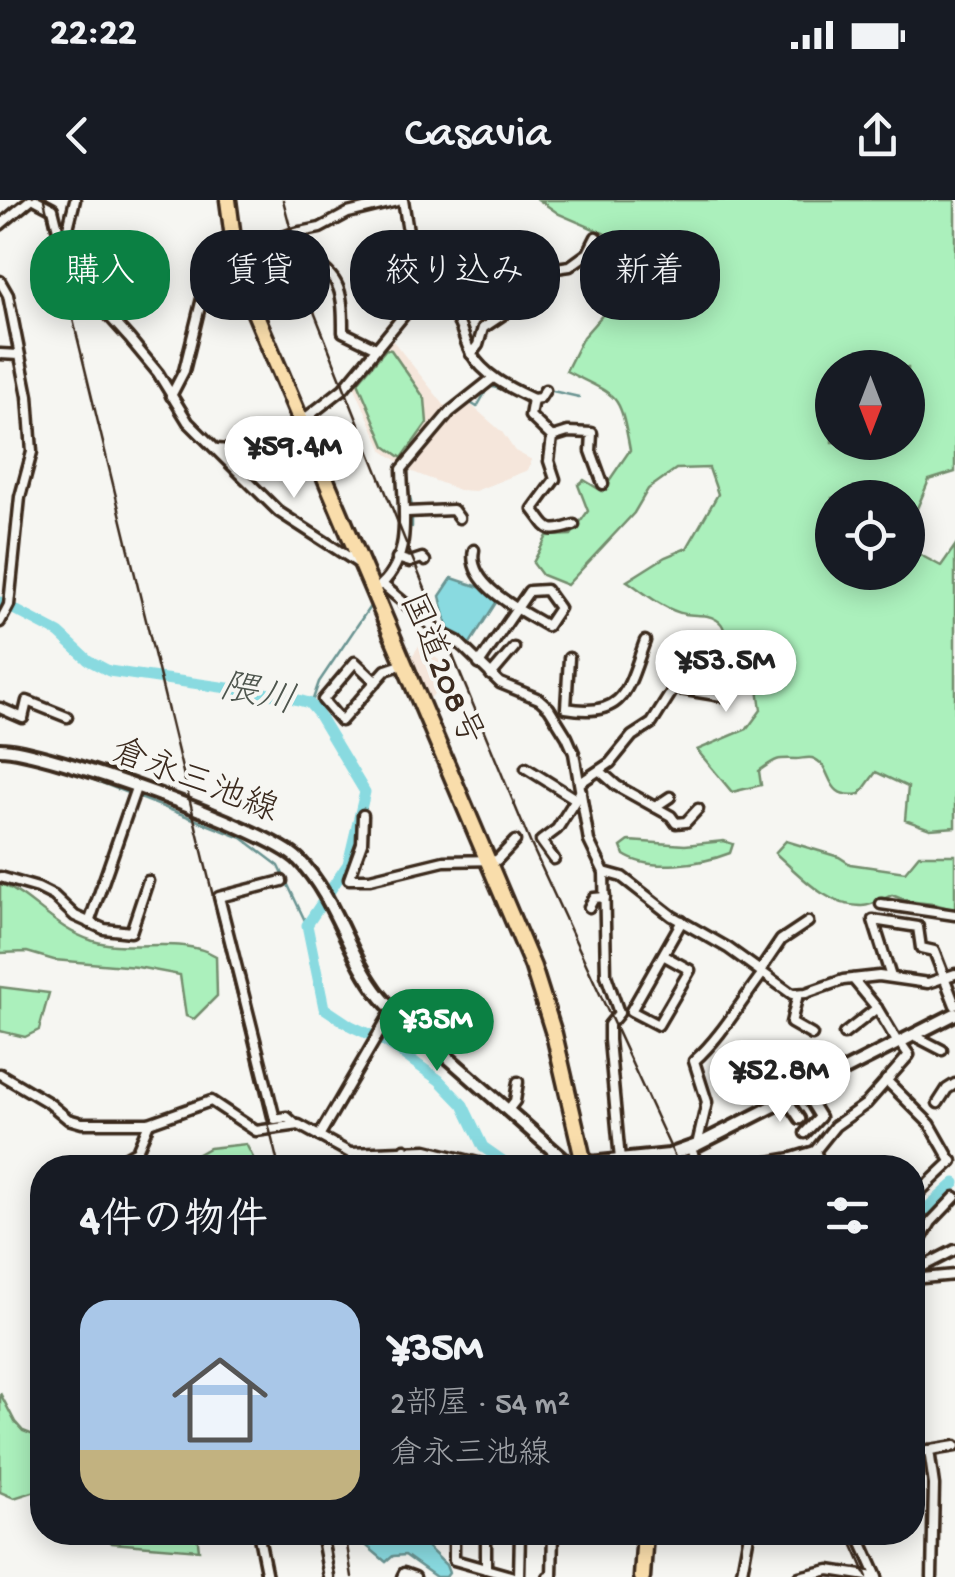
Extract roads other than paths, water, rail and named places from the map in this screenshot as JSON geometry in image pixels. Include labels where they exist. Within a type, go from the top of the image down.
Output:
[{"type":"highway","name":"国道208号","points":[[228,200],[232,230]]},
{"type":"highway","name":"国道208号","points":[[257,320],[377,593],[544,1001],[582,1155]]},
{"type":"highway","points":[[642,1577],[644,1545]]},
{"type":"main road","name":"倉永三池線","points":[[0,750],[18,749],[42,756],[269,838],[302,862],[374,986],[393,1009],[559,1155]]},
{"type":"main road","points":[[669,1155],[955,1014]]},
{"type":"street","points":[[0,225],[33,200],[53,209],[59,230]]},
{"type":"street","points":[[68,230],[75,200]]},
{"type":"street","points":[[310,230],[348,213],[402,200],[408,230]]},
{"type":"street","points":[[471,354],[483,328],[520,303],[537,281],[580,259]]},
{"type":"street","points":[[330,274],[342,292],[342,332],[374,347]]},
{"type":"street","points":[[0,281],[8,295],[28,396],[32,452],[20,497],[9,605],[2,619]]},
{"type":"street","points":[[114,320],[158,373],[188,422],[278,512],[362,566]]},
{"type":"street","points":[[171,396],[184,372],[197,320]]},
{"type":"street","points":[[217,449],[260,454],[277,436],[343,389],[399,320]]},
{"type":"street","points":[[457,320],[471,354],[494,378],[533,399],[540,398],[545,390]]},
{"type":"street","points":[[0,354],[19,355]]},
{"type":"street","points":[[494,378],[450,412],[402,469],[406,531],[392,573],[377,593],[457,642],[500,683],[539,698],[558,721],[574,754],[589,841],[604,872],[606,975],[619,1013],[609,1025],[608,1050],[619,1155]]},
{"type":"street","points":[[533,399],[530,416],[552,437]]},
{"type":"street","points":[[552,437],[568,432],[595,432],[591,452],[603,484]]},
{"type":"street","points":[[552,437],[549,461],[555,479],[532,508],[543,526],[552,530],[574,526]]},
{"type":"street","points":[[407,512],[453,510],[459,518]]},
{"type":"street","points":[[474,550],[472,560],[481,580],[518,608],[546,626],[559,608],[546,590],[529,591],[518,608],[479,664]]},
{"type":"street","points":[[396,558],[425,561]]},
{"type":"street","points":[[566,708],[588,712],[623,697],[630,688],[645,641]]},
{"type":"street","points":[[490,674],[514,648]]},
{"type":"street","points":[[554,859],[540,841],[557,829],[580,787],[632,736],[652,723],[674,688],[678,654]]},
{"type":"street","points":[[558,721],[566,708],[569,658]]},
{"type":"street","points":[[376,682],[355,662],[324,700],[341,721],[376,682],[386,670],[404,664]]},
{"type":"street","points":[[674,688],[728,697],[734,669]]},
{"type":"street","points":[[0,708],[23,718],[27,701],[67,716]]},
{"type":"street","points":[[526,768],[574,798]]},
{"type":"street","points":[[600,771],[617,786],[681,824],[698,809]]},
{"type":"street","points":[[89,923],[136,788]]},
{"type":"street","points":[[655,807],[670,797]]},
{"type":"street","points":[[363,815],[362,843],[349,879],[370,880],[444,860],[488,862],[503,856],[514,840]]},
{"type":"street","points":[[604,872],[622,878],[785,991],[798,994],[853,979],[891,977],[928,984],[955,974]]},
{"type":"street","points":[[0,876],[38,888],[104,930],[131,932],[148,881]]},
{"type":"street","points":[[282,880],[219,897],[275,1118],[287,1117],[357,1154],[405,1149],[445,1155]]},
{"type":"street","points":[[589,907],[594,898],[605,897]]},
{"type":"street","points":[[881,904],[955,916]]},
{"type":"street","points":[[891,977],[873,920],[918,927],[922,948],[934,951],[955,1005]]},
{"type":"street","points":[[663,956],[690,970],[658,1025],[631,1010],[682,921]]},
{"type":"street","points":[[696,1155],[694,1146],[707,1102],[694,1062],[715,1042],[782,940],[808,922]]},
{"type":"street","points":[[802,1155],[815,1151],[826,1134],[859,1111],[908,1055],[878,1008],[853,979]]},
{"type":"street","points":[[798,994],[792,1023],[812,1035]]},
{"type":"street","points":[[844,1034],[878,1008]]},
{"type":"street","points":[[319,1136],[393,1009]]},
{"type":"street","points":[[913,1036],[942,1050]]},
{"type":"street","points":[[763,1063],[767,1061],[784,1076],[787,1100],[800,1119]]},
{"type":"street","points":[[0,1074],[74,1122],[148,1123],[211,1102],[256,1130],[296,1125]]},
{"type":"street","points":[[886,1080],[938,1134],[953,1160],[925,1186]]},
{"type":"street","points":[[508,1110],[515,1101],[518,1082]]},
{"type":"street","points":[[938,1103],[955,1084]]},
{"type":"street","points":[[804,1091],[820,1116],[804,1132]]},
{"type":"street","points":[[130,1155],[137,1151],[148,1123]]},
{"type":"street","points":[[404,1155],[405,1149]]},
{"type":"street","points":[[815,1151],[817,1155]]},
{"type":"street","points":[[925,1231],[955,1198]]},
{"type":"street","points":[[925,1267],[955,1250]]},
{"type":"street","points":[[925,1275],[955,1275]]},
{"type":"street","points":[[925,1451],[955,1446]]},
{"type":"street","points":[[929,1450],[934,1485],[932,1577]]},
{"type":"street","points":[[261,1545],[267,1577]]},
{"type":"street","points":[[323,1545],[329,1577]]},
{"type":"street","points":[[454,1545],[454,1560],[516,1577],[519,1545]]},
{"type":"street","points":[[486,1545],[486,1569]]},
{"type":"street","points":[[548,1577],[552,1577],[553,1545]]},
{"type":"street","points":[[741,1577],[747,1545]]},
{"type":"street","points":[[798,1577],[829,1570],[876,1577],[862,1545]]},
{"type":"street","points":[[464,1577],[468,1565]]},
{"type":"street","points":[[402,1577],[404,1573],[416,1577]]},
{"type":"water","points":[[452,578],[499,598],[469,645],[448,629],[440,596]]},
{"type":"water","points":[[366,1545],[425,1545],[449,1573],[436,1577],[405,1555],[393,1556],[386,1562]]},
{"type":"waterway","points":[[469,402],[477,407],[489,386],[512,392]]},
{"type":"waterway","points":[[548,390],[579,397]]},
{"type":"waterway","points":[[413,461],[443,426]]},
{"type":"waterway","points":[[406,476],[412,507]]},
{"type":"waterway","points":[[412,515],[412,527]]},
{"type":"waterway","name":"隈川","points":[[0,602],[59,633],[88,660],[109,671],[309,703],[365,792],[348,864],[307,925],[324,1008],[388,1043],[439,1080],[463,1105],[483,1147],[494,1155]]},
{"type":"waterway","points":[[311,705],[319,682],[371,605]]},
{"type":"waterway","points":[[69,770],[242,838],[279,866],[307,925]]},
{"type":"waterway","name":"隈川","points":[[925,1212],[955,1183]]},
{"type":"waterway","points":[[825,1575],[844,1577]]},
{"type":"railway","points":[[44,200],[276,1155]]},
{"type":"railway","points":[[283,200],[309,299],[404,538],[530,842],[674,1155]]},
{"type":"railway","points":[[347,1545],[352,1577]]},
{"type":"railway","points":[[853,1545],[867,1577]]}]
